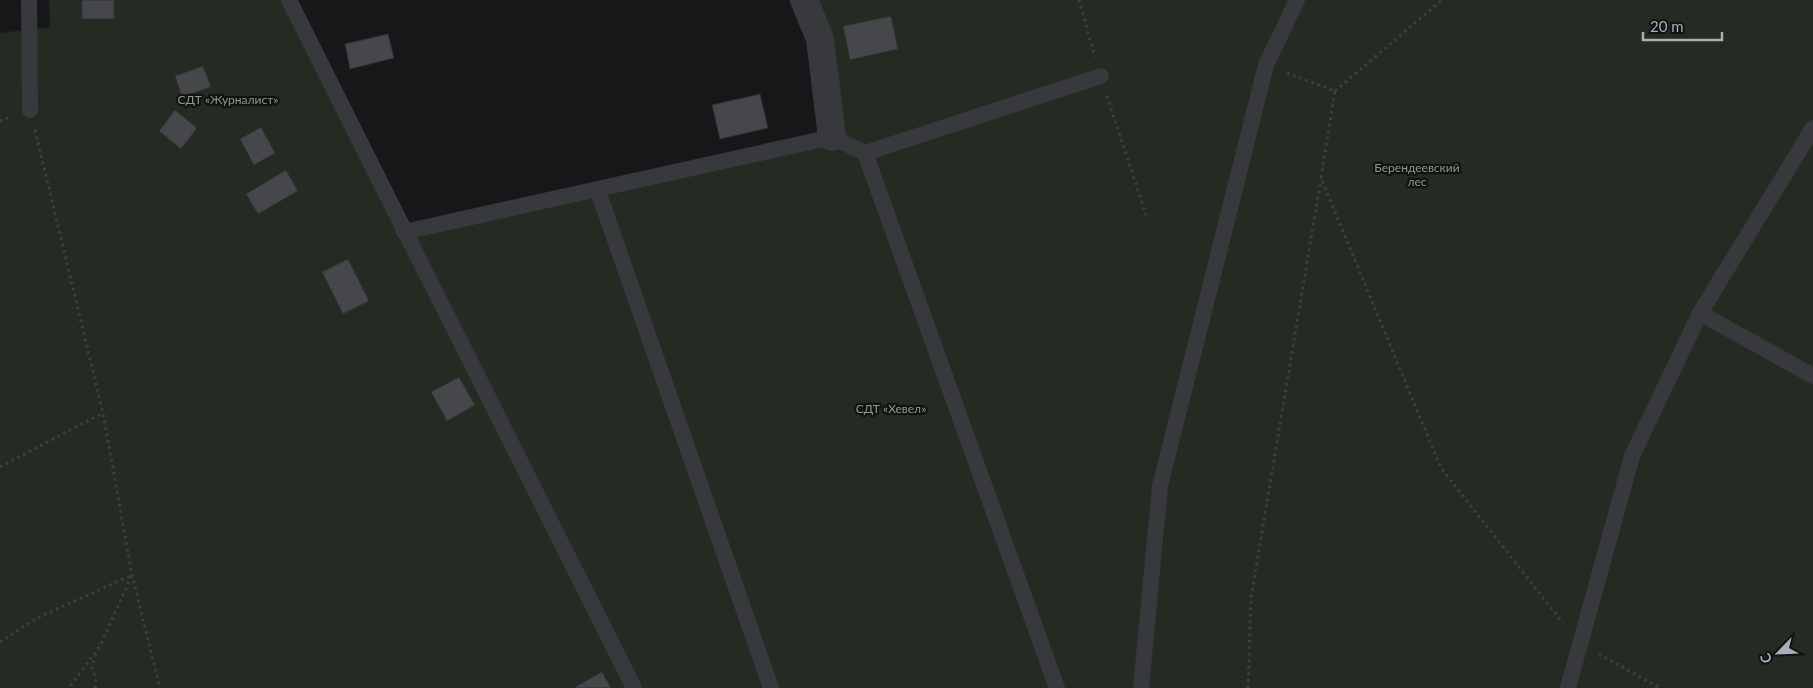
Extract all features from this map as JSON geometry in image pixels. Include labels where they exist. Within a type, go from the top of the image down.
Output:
[{"type":"street","points":[[804,0],[820,39],[832,137]]},
{"type":"lane","points":[[29,0],[30,110]]},
{"type":"lane","points":[[289,0],[634,688]]},
{"type":"lane","points":[[1141,688],[1160,486],[1266,65],[1297,0]]},
{"type":"lane","points":[[404,232],[598,191],[832,137],[865,153],[1100,76]]},
{"type":"lane","points":[[1568,688],[1632,456],[1700,313],[1813,128]]},
{"type":"lane","points":[[865,153],[1057,688]]},
{"type":"lane","points":[[598,191],[771,688]]},
{"type":"lane","points":[[1700,313],[1813,376]]},
{"type":"path","points":[[1079,0],[1100,76],[1146,215]]},
{"type":"path","points":[[1248,688],[1252,598],[1335,91],[1442,0]]},
{"type":"path","points":[[1266,65],[1335,91]]},
{"type":"path","points":[[30,110],[103,413],[132,575],[160,688]]},
{"type":"path","points":[[1321,178],[1441,468],[1580,644],[1660,688]]},
{"type":"path","points":[[0,466],[103,413]]},
{"type":"path","points":[[0,642],[37,618],[132,575]]},
{"type":"path","points":[[95,688],[96,681],[92,666],[132,575]]},
{"type":"path","points":[[68,688],[100,646]]},
{"type":"green space","points":[[49,0],[289,0],[404,232],[832,137],[804,0],[1813,0],[1813,688],[0,688],[0,33],[50,27]]},
{"type":"building","points":[[82,0],[114,0],[114,19],[82,19]]},
{"type":"building","points":[[891,16],[898,49],[850,60],[843,26]]},
{"type":"building","points":[[388,34],[394,58],[350,69],[345,44]]},
{"type":"building","points":[[203,66],[211,87],[182,97],[175,76]]},
{"type":"building","points":[[760,94],[768,128],[720,139],[712,105]]},
{"type":"building","points":[[175,110],[197,128],[181,149],[159,131]]},
{"type":"building","points":[[261,127],[275,153],[254,165],[240,139]]},
{"type":"building","points":[[286,170],[298,191],[258,214],[246,194]]},
{"type":"building","points":[[348,259],[369,301],[343,314],[322,272]]},
{"type":"building","points":[[459,377],[475,405],[447,421],[431,392]]},
{"type":"building","points":[[602,672],[611,688],[575,687]]},
{"type":"park label","name":"СДТ «Журналист»","points":[[228,100]]},
{"type":"park label","name":"Берендеевский лес","points":[[1417,175]]},
{"type":"park label","name":"СДТ «Хевел»","points":[[891,409]]}]
